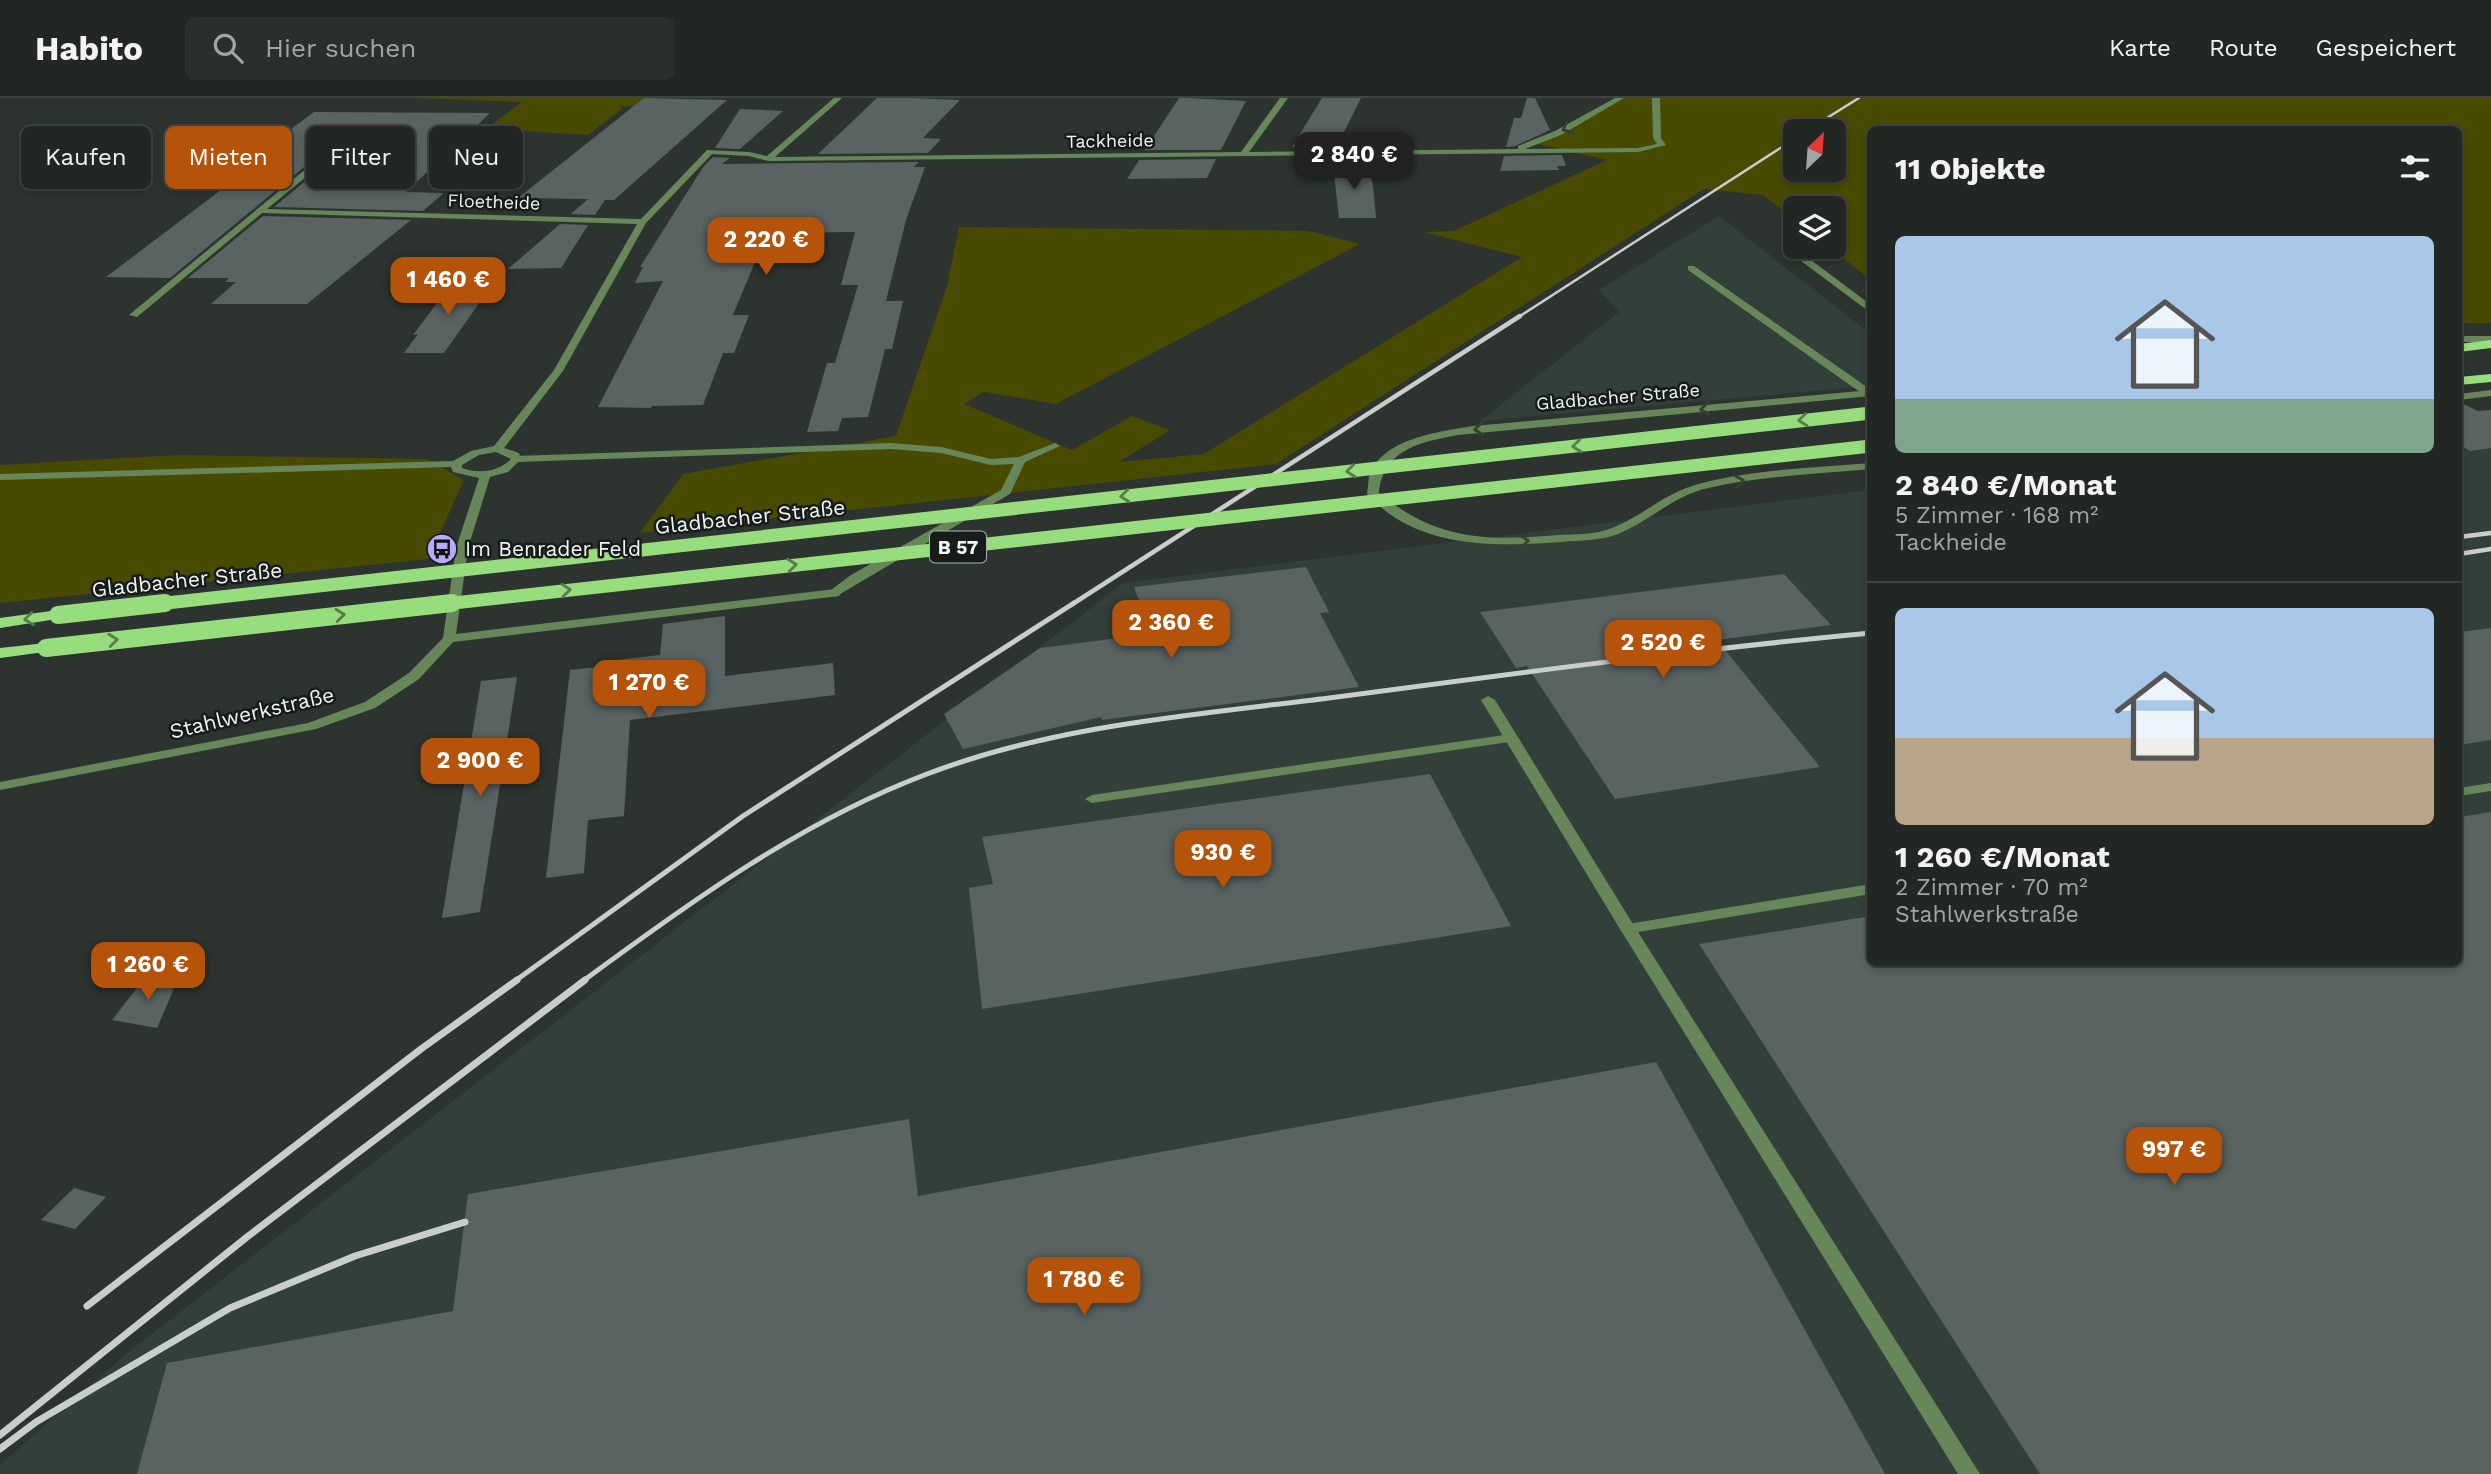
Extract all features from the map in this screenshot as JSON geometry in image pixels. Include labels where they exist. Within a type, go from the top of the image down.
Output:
[{"type":"main road","points":[[2462,347],[2491,342]]},
{"type":"main road","points":[[2462,382],[2491,378]]},
{"type":"main road","name":"Gladbacher Straße","points":[[0,623],[1867,413]]},
{"type":"main road","name":"B 57","points":[[0,653],[1867,446]]},
{"type":"street","points":[[768,159],[838,98]]},
{"type":"street","points":[[1243,155],[1284,98]]},
{"type":"street","name":"Tackheide","points":[[1512,152],[1558,133],[1619,98]]},
{"type":"street","name":"Tackheide","points":[[643,222],[710,152],[748,154],[768,159],[1638,150],[1662,145],[1657,138],[1656,98]]},
{"type":"street","points":[[134,315],[306,173]]},
{"type":"street","name":"Floetheide","points":[[261,211],[643,222]]},
{"type":"street","points":[[497,449],[558,371],[643,222]]},
{"type":"street","points":[[1804,259],[1867,307]]},
{"type":"street","points":[[1691,268],[1867,392]]},
{"type":"street","points":[[2462,340],[2491,342]]},
{"type":"street","name":"Gladbacher Straße","points":[[1867,393],[1473,429],[1427,437],[1402,447],[1382,464],[1372,482],[1373,494],[1398,516],[1456,538],[1500,543],[1607,534],[1684,492],[1738,481],[1867,466]]},
{"type":"street","points":[[2462,397],[2491,393]]},
{"type":"street","points":[[516,459],[891,446],[941,450],[991,462],[1021,460],[1055,446]]},
{"type":"street","points":[[0,477],[456,464],[464,457],[479,451],[497,449],[508,450],[515,454],[516,459],[512,466],[485,475],[467,475],[457,470],[456,464]]},
{"type":"street","points":[[485,475],[462,548],[449,639],[835,593],[855,578],[1006,492],[1021,460]]},
{"type":"street","name":"Stahlwerkstraße","points":[[0,786],[311,726],[370,705],[414,676],[449,639]]},
{"type":"street","points":[[1488,699],[1628,929],[1970,1474]]},
{"type":"street","points":[[1092,799],[1511,738]]},
{"type":"street","points":[[2462,792],[2491,787]]},
{"type":"street","points":[[1628,929],[1867,890]]},
{"type":"shaded area","points":[[415,98],[655,98],[643,107],[619,106],[622,109],[588,135],[523,131],[523,126],[490,126],[522,102]]},
{"type":"shaded area","points":[[1623,98],[2491,98],[2491,323],[2462,323],[2462,126],[1867,126],[1867,277],[1844,259],[1846,196],[1783,196],[1783,211],[1763,195],[1704,189],[1276,464],[640,533],[683,474],[896,436],[947,286],[959,227],[1309,231],[1360,244],[1056,404],[984,392],[964,404],[1072,450],[1132,416],[1170,430],[1119,462],[1204,454],[1522,257],[1424,232],[1454,231],[1607,160],[1533,143]]},
{"type":"shaded area","points":[[1719,216],[1867,331],[1867,386],[1480,421],[1619,312],[1599,290]]},
{"type":"shaded area","points":[[2491,413],[2491,1474],[0,1474],[0,1465],[131,1350],[1123,583],[1867,490],[1867,966],[2462,966],[2462,417]]},
{"type":"shaded area","points":[[179,455],[427,459],[464,480],[428,559],[0,603],[0,465]]},
{"type":"building","points":[[644,98],[727,100],[614,200],[605,200],[595,215],[571,214],[588,199],[518,198]]},
{"type":"building","points":[[877,98],[960,100],[923,138],[941,139],[928,153],[818,154]]},
{"type":"building","points":[[1179,98],[1246,101],[1221,150],[1145,150]]},
{"type":"building","points":[[1322,98],[1361,98],[1336,148],[1292,147]]},
{"type":"building","points":[[1527,98],[1535,98],[1550,130],[1515,146],[1506,147],[1514,118],[1521,118]]},
{"type":"building","points":[[740,109],[783,111],[740,149],[715,148]]},
{"type":"building","points":[[314,112],[490,113],[476,126],[429,126],[429,170],[415,184],[415,126],[306,126],[306,165],[292,177],[292,128]]},
{"type":"building","points":[[1562,155],[1566,166],[1557,166],[1559,170],[1500,171],[1504,156]]},
{"type":"building","points":[[713,157],[730,158],[722,164],[919,162],[914,167],[925,167],[906,220],[886,301],[903,301],[892,349],[885,349],[868,417],[842,418],[838,431],[807,432],[827,363],[835,363],[858,285],[841,285],[855,232],[767,233],[733,315],[749,315],[734,353],[723,353],[703,405],[598,407],[663,281],[635,283],[643,267],[640,267],[703,167]]},
{"type":"building","points":[[1216,159],[1207,178],[1127,179],[1139,160]]},
{"type":"building","points":[[1333,165],[1368,165],[1376,218],[1339,218]]},
{"type":"building","points":[[306,181],[306,189],[409,189],[406,192],[444,193],[423,211],[274,207]]},
{"type":"building","points":[[222,189],[277,189],[170,278],[106,277]]},
{"type":"building","points":[[263,216],[411,220],[307,304],[211,304],[236,282],[225,282],[229,278],[188,278]]},
{"type":"building","points":[[560,224],[588,225],[561,268],[508,269]]},
{"type":"building","points":[[494,282],[444,353],[404,353],[418,334],[413,335],[452,283]]},
{"type":"building","points":[[2462,403],[2478,411],[2491,410],[2491,448],[2470,451],[2462,447]]},
{"type":"building","points":[[1306,567],[1329,612],[1320,613],[1359,687],[1102,720],[1101,717],[963,749],[944,714],[1040,648],[1151,634],[1134,587]]},
{"type":"building","points":[[1784,574],[1831,625],[1717,640],[1820,767],[1615,799],[1527,666],[1516,668],[1480,612]]},
{"type":"building","points":[[725,616],[725,676],[833,663],[835,695],[630,720],[624,816],[588,820],[584,873],[546,878],[570,670],[617,665],[617,660],[660,655],[663,624]]},
{"type":"building","points":[[2491,628],[2491,740],[2462,745],[2462,632]]},
{"type":"building","points":[[517,677],[480,912],[442,918],[481,681]]},
{"type":"building","points":[[1430,774],[1511,926],[982,1009],[969,888],[993,884],[982,837]]},
{"type":"building","points":[[2491,812],[2491,1474],[2040,1474],[1699,944],[1867,917],[1867,966],[2462,966],[2462,817]]},
{"type":"building","points":[[147,975],[179,977],[157,1028],[112,1020]]},
{"type":"building","points":[[1656,1062],[1885,1474],[137,1474],[167,1363],[453,1311],[468,1194],[909,1119],[918,1196]]},
{"type":"building","points":[[74,1188],[106,1197],[75,1229],[41,1220]]},
{"type":"railway","points":[[1825,119],[1859,98]]},
{"type":"railway","points":[[1517,318],[1783,146]]},
{"type":"railway","points":[[1071,605],[1520,316]]},
{"type":"railway","points":[[2462,537],[2491,533]]},
{"type":"railway","points":[[2462,554],[2491,549]]},
{"type":"railway","points":[[515,981],[743,816],[1074,603]]},
{"type":"railway","points":[[583,981],[706,893],[791,839],[881,793],[976,757],[1125,724],[1532,671],[1867,633]]},
{"type":"railway","points":[[87,1306],[421,1049],[517,980]]},
{"type":"railway","points":[[0,1435],[247,1237],[585,980]]},
{"type":"railway","points":[[0,1449],[36,1422],[230,1308],[355,1256],[465,1222]]},
{"type":"place","name":"Im Benrader Feld","points":[[442,549]]}]
